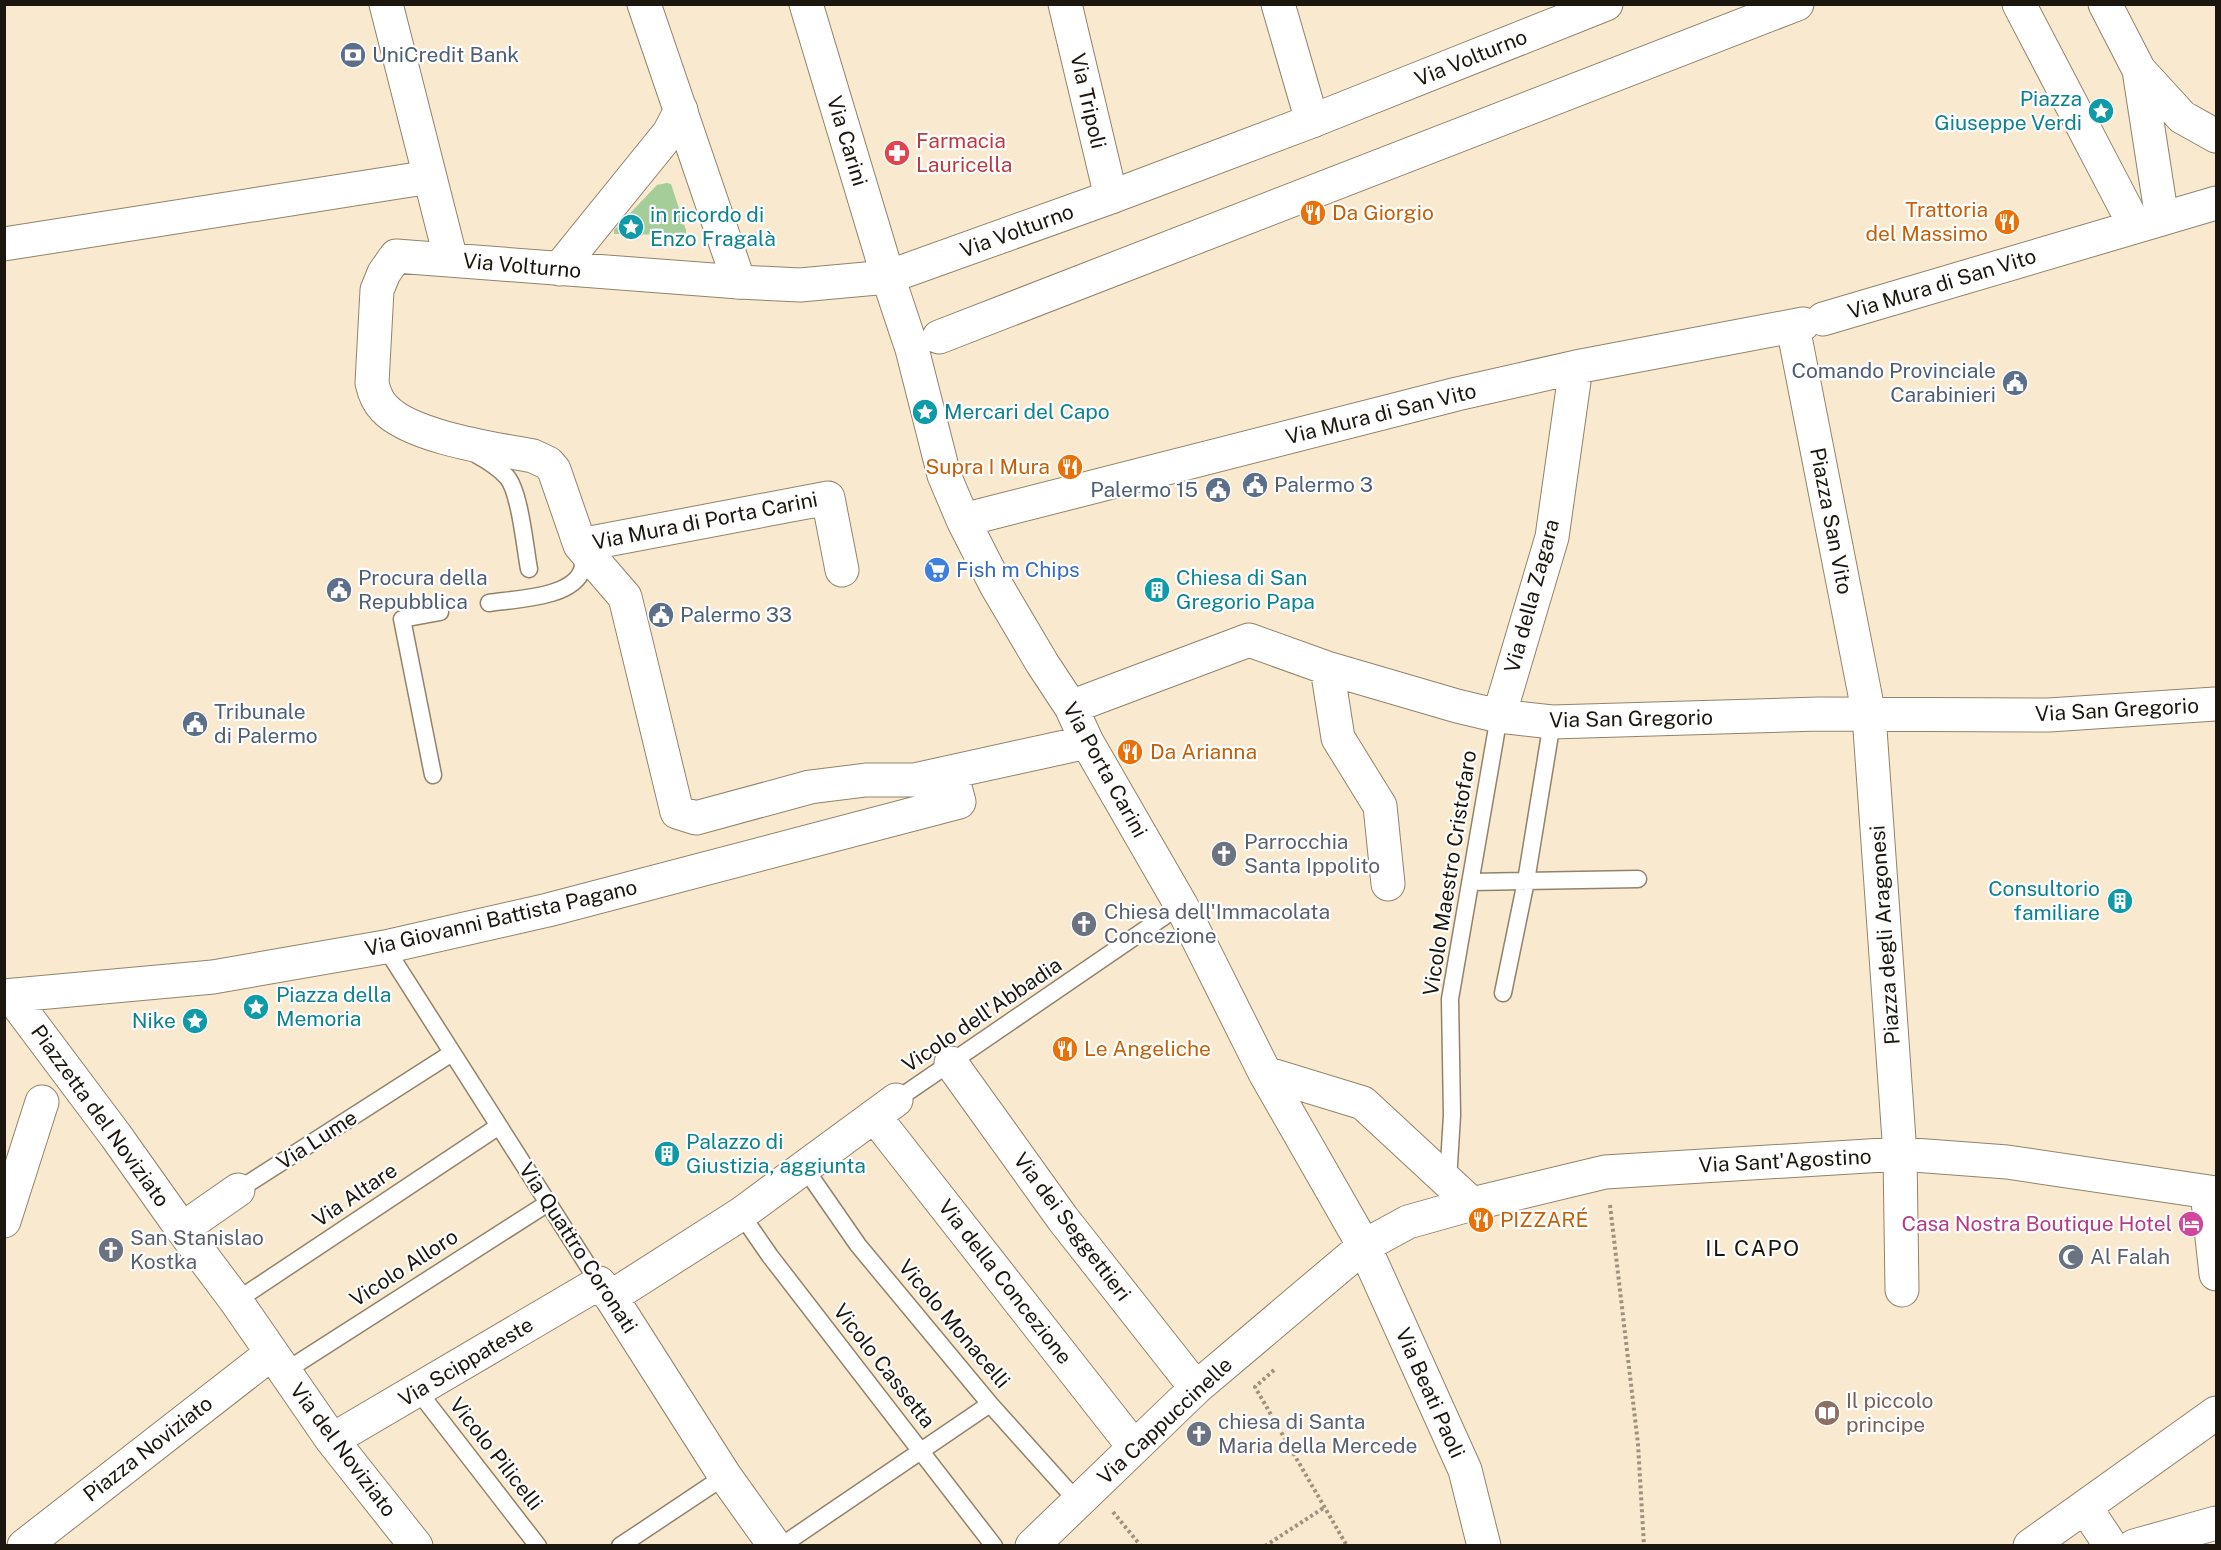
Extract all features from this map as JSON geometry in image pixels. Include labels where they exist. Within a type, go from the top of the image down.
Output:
[{"type":"street","points":[[386,4],[451,260]]},
{"type":"street","points":[[644,4],[739,282]]},
{"type":"street","name":"Via Carini","points":[[806,4],[888,277]]},
{"type":"street","name":"Via Tripoli","points":[[1065,4],[1111,197]]},
{"type":"street","points":[[1278,4],[1312,121]]},
{"type":"street","name":"Via Volturno","points":[[444,437],[426,432],[392,416],[380,403],[372,383],[377,290],[384,273],[396,256],[800,285],[888,277],[1111,197],[1312,121],[1606,4]]},
{"type":"street","points":[[939,337],[1797,4]]},
{"type":"street","points":[[2019,4],[2148,222]]},
{"type":"street","points":[[2105,4],[2139,70],[2182,117],[2217,135]]},
{"type":"street","points":[[2139,70],[2148,222]]},
{"type":"street","points":[[559,269],[669,133],[681,110]]},
{"type":"street","points":[[4,244],[430,177]]},
{"type":"street","name":"Via Mura di San Vito","points":[[963,520],[1446,397],[1576,367],[1806,323],[2217,203]]},
{"type":"street","name":"Via Porta Carini","points":[[888,277],[912,349],[944,475],[963,520],[996,585],[1071,707],[1088,742],[1181,905],[1265,1073],[1364,1246]]},
{"type":"street","name":"Piazza San Vito","points":[[1806,323],[1869,715]]},
{"type":"street","name":"Via della Zagara","points":[[1499,716],[1552,537],[1576,367]]},
{"type":"street","points":[[444,437],[533,456],[548,463],[558,476],[580,545],[625,597],[677,812],[696,818],[810,787],[866,780],[914,780],[1088,742]]},
{"type":"street","name":"Via Mura di Porta Carini","points":[[580,545],[828,498],[842,570]]},
{"type":"street","name":"Via San Gregorio","points":[[1071,707],[1249,639],[1327,668],[1457,706],[1499,716],[1552,722],[1819,714],[2049,715],[2216,707]]},
{"type":"street","points":[[1327,668],[1338,738],[1380,806],[1388,884]]},
{"type":"street","name":"Piazza degli Aragonesi","points":[[1869,715],[1900,1155],[1902,1290]]},
{"type":"street","name":"Via Giovanni Battista Pagano","points":[[8,996],[213,977],[385,947],[548,910],[959,802],[951,772]]},
{"type":"street","name":"Piazzetta del Noviziato","points":[[8,996],[116,1136],[278,1362]]},
{"type":"street","name":"Via dei Seggettieri","points":[[951,1063],[1063,1219],[1196,1388]]},
{"type":"street","points":[[1265,1073],[1363,1103],[1472,1204]]},
{"type":"street","points":[[4,1221],[42,1102]]},
{"type":"street","name":"Via Scippateste","points":[[332,1440],[741,1214],[886,1109]]},
{"type":"street","name":"Via della Concezione","points":[[886,1109],[1134,1447]]},
{"type":"street","name":"Via Sant'Agostino","points":[[1364,1246],[1408,1222],[1605,1172],[1900,1155],[2007,1162],[2212,1193]]},
{"type":"street","name":"Via Lume","points":[[182,1229],[238,1190]]},
{"type":"street","points":[[2212,1193],[2217,1274]]},
{"type":"street","name":"Via Cappuccinelle","points":[[1032,1545],[1196,1388],[1364,1246]]},
{"type":"street","name":"Via Beati Paoli","points":[[1364,1246],[1465,1470],[1484,1545]]},
{"type":"street","name":"Via Quattro Coronati","points":[[605,1290],[725,1476],[775,1545]]},
{"type":"street","name":"Via del Noviziato","points":[[278,1362],[332,1440],[416,1545]]},
{"type":"street","name":"Piazza Noviziato","points":[[24,1545],[278,1362]]},
{"type":"street","points":[[2030,1545],[2217,1413]]},
{"type":"street","points":[[2085,1507],[2111,1545]]},
{"type":"street","points":[[2134,1545],[2217,1523]]},
{"type":"lane","points":[[444,437],[493,464],[509,479],[516,498],[529,569]]},
{"type":"lane","points":[[489,603],[552,593],[574,584],[583,569],[580,545]]},
{"type":"lane","points":[[433,775],[402,619],[440,612]]},
{"type":"lane","name":"Vicolo Maestro Cristofaro","points":[[1448,1181],[1452,1114],[1450,999],[1499,716]]},
{"type":"lane","points":[[1503,993],[1526,881],[1552,722]]},
{"type":"lane","points":[[1471,882],[1638,879]]},
{"type":"lane","name":"Vicolo dell'Abbadia","points":[[886,1109],[1181,905]]},
{"type":"lane","name":"Via Quattro Coronati","points":[[385,947],[605,1290]]},
{"type":"lane","name":"Via Lume","points":[[238,1190],[453,1053]]},
{"type":"lane","name":"Via Altare","points":[[236,1301],[499,1126]]},
{"type":"lane","name":"Vicolo Monacelli","points":[[804,1167],[858,1245],[990,1404],[1086,1495]]},
{"type":"lane","name":"Vicolo Alloro","points":[[278,1362],[548,1203]]},
{"type":"lane","name":"Vicolo Cassetta","points":[[741,1214],[770,1256],[994,1545]]},
{"type":"lane","name":"Vicolo Pilicelli","points":[[418,1391],[538,1545]]},
{"type":"lane","points":[[782,1545],[990,1404]]},
{"type":"lane","points":[[620,1545],[725,1476]]},
{"type":"path","points":[[1605,1172],[1638,1444],[1644,1545]]},
{"type":"path","points":[[1277,1367],[1255,1387],[1347,1545]]},
{"type":"path","points":[[1086,1495],[1141,1545]]},
{"type":"path","points":[[1265,1545],[1325,1507]]},
{"type":"green space","points":[[671,184],[686,235],[614,234],[614,230],[657,185]]},
{"type":"place","name":"UniCredit Bank","points":[[353,55]]},
{"type":"place","name":"Piazza Giuseppe Verdi","points":[[2101,111]]},
{"type":"place","name":"Farmacia Lauricella","points":[[897,153]]},
{"type":"place","name":"Da Giorgio","points":[[1313,213]]},
{"type":"place","name":"Trattoria del Massimo","points":[[2007,222]]},
{"type":"place","name":"in ricordo di Enzo Fragalà","points":[[631,227]]},
{"type":"place","name":"Comando Provinciale Carabinieri","points":[[2015,383]]},
{"type":"place","name":"Mercari del Capo","points":[[925,412]]},
{"type":"place","name":"Supra I Mura","points":[[1070,467]]},
{"type":"place","name":"Palermo 3","points":[[1255,485]]},
{"type":"place","name":"Palermo 15","points":[[1218,490]]},
{"type":"place","name":"Fish m Chips","points":[[937,570]]},
{"type":"place","name":"Procura della Repubblica","points":[[339,590]]},
{"type":"place","name":"Chiesa di San Gregorio Papa","points":[[1157,590]]},
{"type":"place","name":"Palermo 33","points":[[661,615]]},
{"type":"place","name":"Tribunale di Palermo","points":[[195,724]]},
{"type":"place","name":"Da Arianna","points":[[1130,752]]},
{"type":"place","name":"Parrocchia Santa Ippolito","points":[[1224,854]]},
{"type":"place","name":"Consultorio familiare","points":[[2120,901]]},
{"type":"place","name":"Chiesa dell'Immacolata Concezione","points":[[1084,924]]},
{"type":"place","name":"Piazza della Memoria","points":[[256,1007]]},
{"type":"place","name":"Nike","points":[[195,1021]]},
{"type":"place","name":"Le Angeliche","points":[[1065,1049]]},
{"type":"place","name":"Palazzo di Giustizia, aggiunta","points":[[667,1154]]},
{"type":"place","name":"PIZZARÉ","points":[[1481,1220]]},
{"type":"place","name":"Casa Nostra Boutique Hotel","points":[[2191,1224]]},
{"type":"place","name":"San Stanislao Kostka","points":[[111,1250]]},
{"type":"place","name":"Al Falah","points":[[2071,1257]]},
{"type":"place","name":"Il piccolo principe","points":[[1827,1413]]},
{"type":"place","name":"chiesa di Santa Maria della Mercede","points":[[1199,1434]]},
{"type":"district","name":"IL CAPO","points":[[1753,1248]]}]
